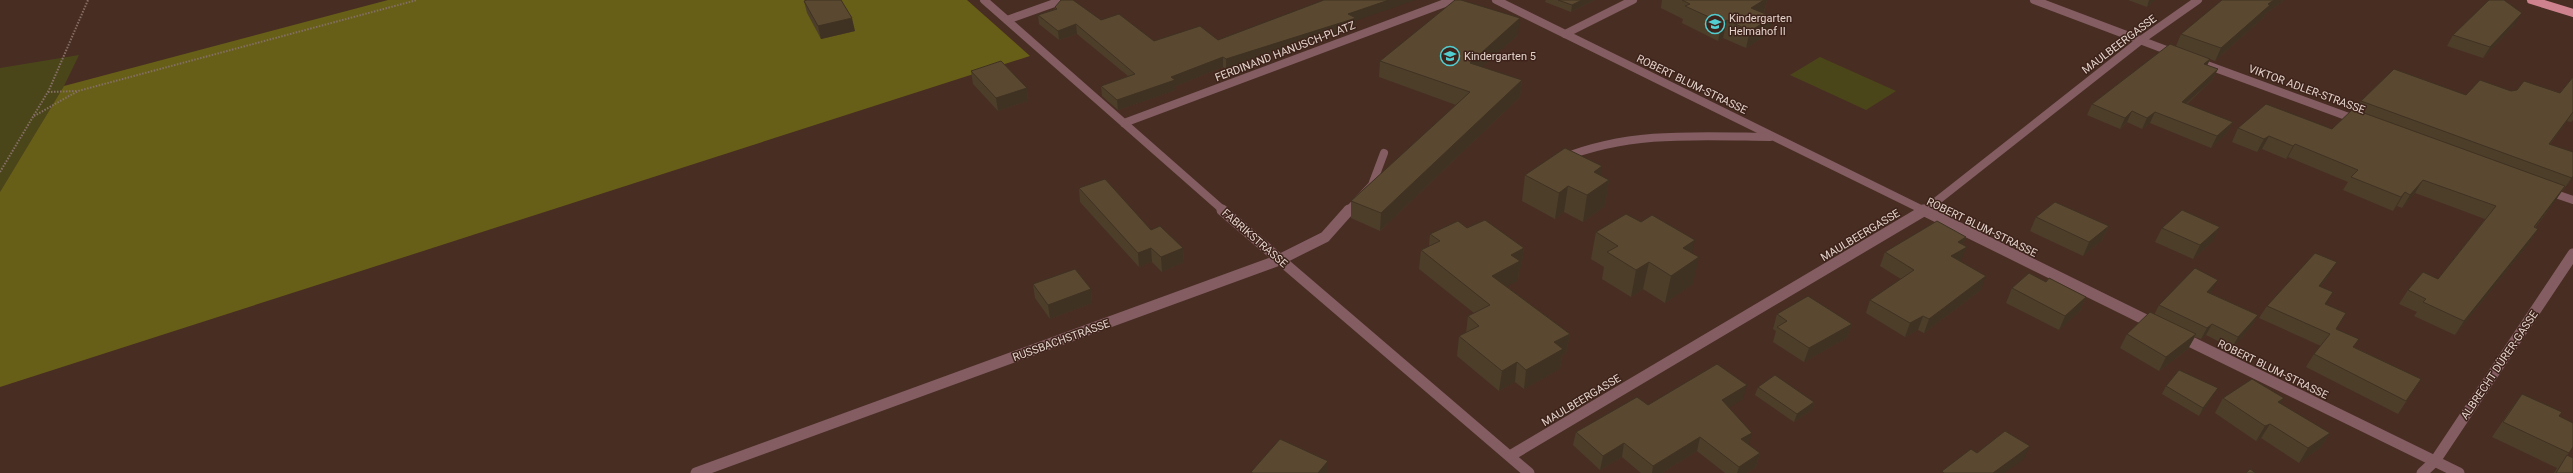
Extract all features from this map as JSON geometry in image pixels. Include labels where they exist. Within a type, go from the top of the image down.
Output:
[{"type":"main road","points":[[2531,0],[2573,13]]},
{"type":"street","name":"FABRIKSTRASSE","points":[[984,0],[1279,260],[1529,473]]},
{"type":"street","points":[[1007,20],[1063,0]]},
{"type":"street","name":"FERDINAND HANUSCH-PLATZ","points":[[1124,124],[1453,0]]},
{"type":"street","name":"ROBERT BLUM-STRASSE","points":[[1496,0],[1923,212],[2459,473]]},
{"type":"street","points":[[1565,34],[1633,0]]},
{"type":"street","name":"VIKTOR ADLER-STRASSE","points":[[2034,0],[2365,123]]},
{"type":"street","name":"MAULBEERGASSE","points":[[1510,456],[1923,212],[2141,40],[2198,0]]},
{"type":"street","points":[[1556,161],[1582,148],[1646,138],[1772,137]]},
{"type":"street","name":"RUSSBACHSTRASSE","points":[[696,473],[1279,260],[1325,237],[1372,185],[1384,153]]},
{"type":"street","points":[[2536,186],[2573,200]]},
{"type":"street","name":"ALBRECHT DÜRER-GASSE","points":[[2422,473],[2434,461],[2573,254]]},
{"type":"path","points":[[0,172],[48,92],[88,0]]},
{"type":"path","points":[[48,92],[78,91],[417,0]]},
{"type":"path","points":[[34,116],[78,91]]},
{"type":"shaded area","points":[[388,0],[967,0],[1030,56],[0,387],[0,192],[64,86]]},
{"type":"shaded area","points":[[79,55],[64,86],[0,192],[0,68]]},
{"type":"shaded area","points":[[1820,57],[1896,91],[1866,110],[1790,75]]},
{"type":"building","points":[[841,0],[852,18],[818,26],[804,1]]},
{"type":"building","points":[[1061,0],[1073,0],[1101,20],[1119,14],[1154,41],[1200,26],[1218,40],[1324,0],[1389,0],[1348,14],[1356,18],[1226,59],[1223,57],[1171,77],[1175,80],[1117,100],[1101,86],[1135,74],[1076,24],[1058,31],[1038,15],[1057,9],[1055,7]]},
{"type":"building","points":[[1455,0],[1461,0],[1520,18],[1470,63],[1522,80],[1381,213],[1351,201],[1470,92],[1380,61]]},
{"type":"building","points":[[1558,0],[1582,0],[1572,5]]},
{"type":"building","points":[[1682,0],[1764,0],[1751,8],[1773,17],[1750,31],[1727,20],[1722,23],[1685,6],[1690,4]]},
{"type":"building","points":[[2222,0],[2274,0],[2221,48],[2181,34]]},
{"type":"building","points":[[2489,0],[2504,0],[2522,13],[2490,47],[2453,35]]},
{"type":"building","points":[[2170,44],[2210,59],[2204,64],[2218,69],[2182,102],[2233,122],[2217,136],[2155,112],[2147,118],[2132,111],[2125,118],[2092,104]]},
{"type":"building","points":[[1001,61],[1027,88],[996,98],[971,71]]},
{"type":"building","points":[[2394,69],[2466,95],[2480,80],[2511,91],[2517,90],[2524,81],[2560,93],[2573,77],[2573,112],[2549,144],[2573,152],[2572,178],[2361,101]]},
{"type":"building","points":[[2266,104],[2332,129],[2353,109],[2565,186],[2534,227],[2538,229],[2464,321],[2423,302],[2426,299],[2408,290],[2423,272],[2438,279],[2496,206],[2423,180],[2410,195],[2405,192],[2401,197],[2351,177],[2358,170],[2295,144],[2293,146],[2269,136],[2264,139],[2238,128]]},
{"type":"building","points":[[1565,148],[1602,166],[1594,172],[1609,180],[1587,195],[1568,186],[1559,193],[1525,175]]},
{"type":"building","points":[[1105,179],[1151,230],[1160,226],[1183,248],[1161,257],[1151,248],[1138,253],[1079,188]]},
{"type":"building","points":[[2055,202],[2109,226],[2089,242],[2036,217]]},
{"type":"building","points":[[2182,210],[2220,227],[2200,245],[2162,228]]},
{"type":"building","points":[[1626,214],[1641,222],[1652,215],[1695,240],[1683,248],[1699,257],[1671,276],[1649,262],[1636,270],[1607,252],[1618,246],[1596,232]]},
{"type":"building","points":[[1485,220],[1524,248],[1511,255],[1520,261],[1492,276],[1570,334],[1554,342],[1563,349],[1526,370],[1517,362],[1502,371],[1459,336],[1479,326],[1468,316],[1490,305],[1421,250],[1440,241],[1430,234],[1458,221],[1467,228]]},
{"type":"building","points":[[1937,221],[1966,237],[1958,242],[1967,247],[1951,256],[1986,276],[1929,319],[1923,316],[1910,323],[1870,300],[1914,270],[1885,252]]},
{"type":"building","points":[[2315,253],[2337,262],[2319,286],[2333,292],[2325,304],[2346,313],[2336,329],[2359,339],[2353,347],[2421,379],[2406,401],[2314,354],[2330,334],[2267,306]]},
{"type":"building","points":[[2195,268],[2218,280],[2207,292],[2258,315],[2238,337],[2212,324],[2207,328],[2159,305]]},
{"type":"building","points":[[1075,269],[1091,289],[1048,305],[1033,284]]},
{"type":"building","points":[[2029,273],[2046,282],[2049,278],[2086,297],[2065,316],[2012,288]]},
{"type":"building","points":[[1808,296],[1852,324],[1809,348],[1777,327],[1787,321],[1777,314]]},
{"type":"building","points":[[2150,312],[2196,334],[2166,357],[2127,334]]},
{"type":"building","points":[[1717,364],[1747,385],[1722,400],[1752,433],[1741,439],[1760,453],[1739,467],[1700,437],[1653,466],[1624,443],[1603,456],[1576,432],[1637,397],[1648,405]]},
{"type":"building","points":[[2179,370],[2218,388],[2203,408],[2166,386]]},
{"type":"building","points":[[1775,375],[1814,402],[1797,414],[1758,387]]},
{"type":"building","points":[[2252,379],[2284,398],[2278,402],[2330,433],[2308,448],[2270,424],[2265,426],[2223,398]]},
{"type":"building","points":[[2522,394],[2562,412],[2559,416],[2573,423],[2573,447],[2569,453],[2503,422]]},
{"type":"building","points":[[2005,431],[2030,446],[1993,473],[1944,473],[1942,471],[1971,449],[1977,453]]},
{"type":"building","points":[[1280,439],[1328,461],[1318,473],[1251,472]]},
{"type":"building","points":[[2567,455],[2573,458],[2573,473],[2556,473]]},
{"type":"building","points":[[2250,469],[2256,473],[2246,473]]},
{"type":"place","name":"Kindergarten Helmahof II","points":[[1715,24]]},
{"type":"place","name":"Kindergarten 5","points":[[1450,56]]}]
